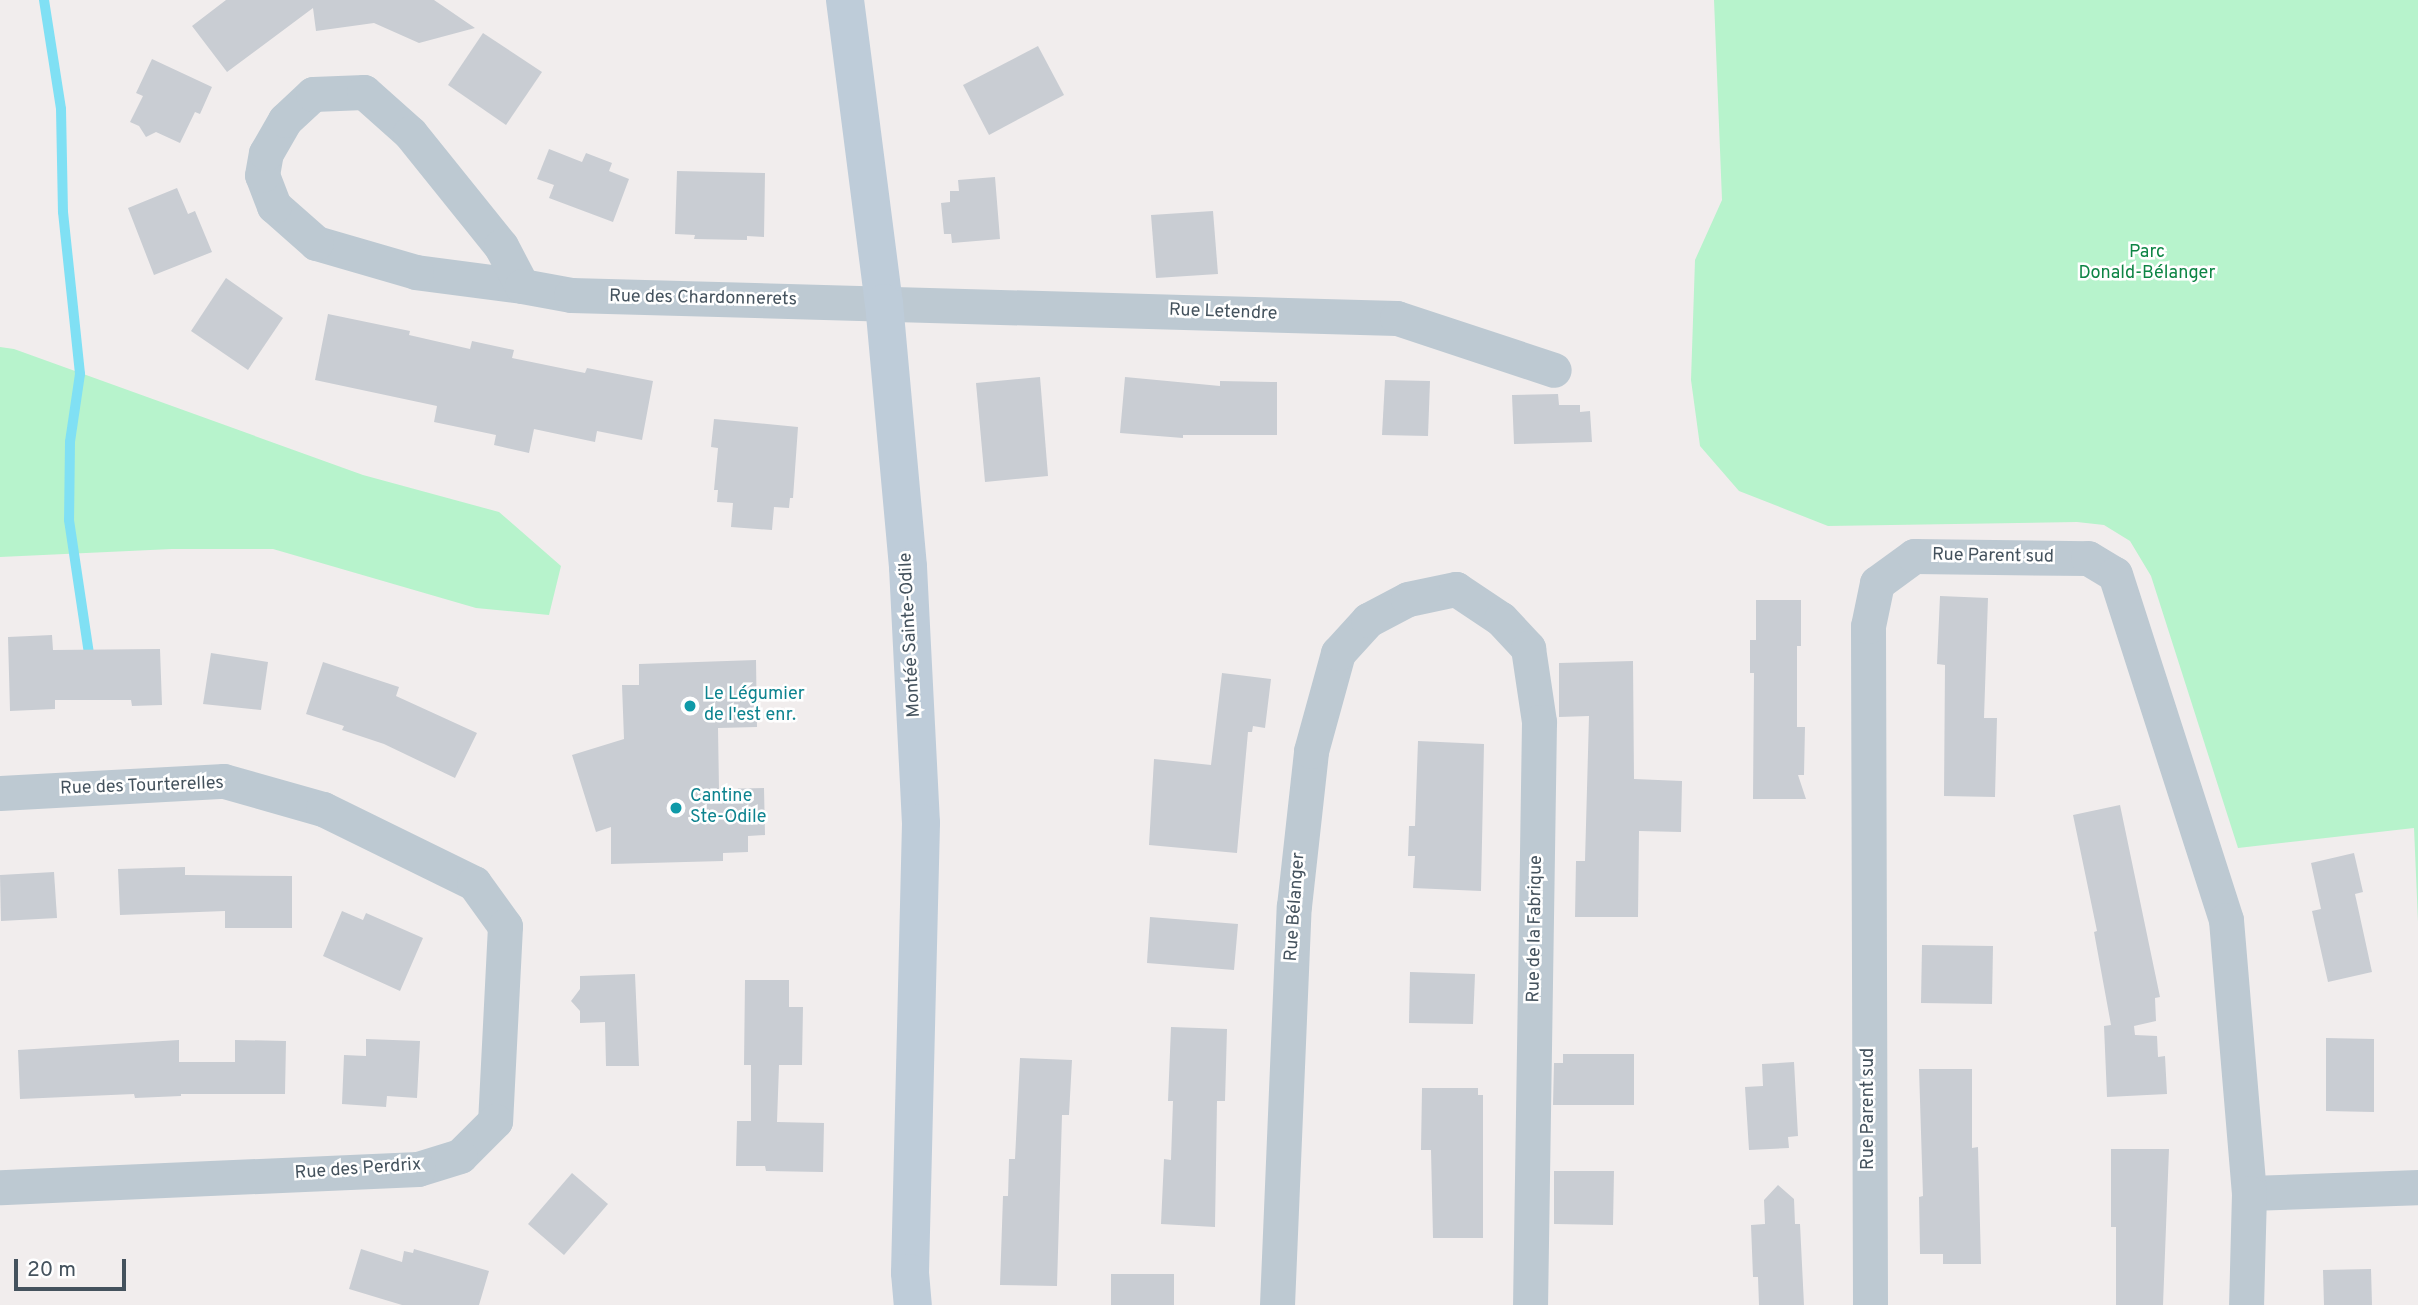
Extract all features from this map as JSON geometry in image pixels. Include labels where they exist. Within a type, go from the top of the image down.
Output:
[{"type":"main road","name":"Montée Sainte-Odile","points":[[845,0],[884,303],[908,567],[921,823],[908,1294]]},
{"type":"street","name":"Rue des Chardonnerets","points":[[522,286],[501,246],[410,133],[365,92],[313,94],[285,120],[266,153],[262,176],[274,206],[316,243],[416,272],[571,295],[884,303]]},
{"type":"street","name":"Rue Letendre","points":[[884,303],[1397,318],[1554,370]]},
{"type":"street","name":"Rue Parent sud","points":[[1870,1305],[1868,626],[1877,583],[1914,556],[2088,558],[2115,574],[2226,919],[2249,1193],[2246,1305]]},
{"type":"street","name":"Rue Bélanger","points":[[1277,1305],[1294,906],[1311,751],[1338,653],[1368,620],[1408,599],[1456,589]]},
{"type":"street","name":"Rue de la Fabrique","points":[[1456,589],[1502,619],[1528,648],[1539,722],[1530,1305]]},
{"type":"street","name":"Rue des Tourterelles","points":[[0,793],[225,780],[323,809],[474,883]]},
{"type":"street","name":"Rue des Perdrix","points":[[0,1187],[418,1169],[460,1156],[495,1121],[505,926],[474,883]]},
{"type":"street","points":[[2249,1193],[2418,1187]]},
{"type":"green space","name":"Parc Donald-Bélanger","points":[[1714,0],[2418,0],[2418,922],[2414,828],[2238,848],[2151,576],[2130,541],[2104,525],[2077,522],[1828,526],[1739,491],[1700,446],[1691,380],[1695,260],[1722,200]]},
{"type":"green space","points":[[0,347],[14,349],[363,475],[499,512],[561,566],[549,615],[476,608],[273,549],[172,549],[0,557]]},
{"type":"building","points":[[226,0],[434,0],[475,28],[419,43],[374,23],[316,31],[313,8],[227,72],[192,26]]},
{"type":"building","points":[[483,33],[542,72],[506,125],[448,85]]},
{"type":"building","points":[[1038,46],[1064,95],[989,135],[963,85]]},
{"type":"building","points":[[152,59],[212,87],[200,114],[195,112],[180,143],[156,132],[146,137],[139,126],[130,122],[143,96],[136,93]]},
{"type":"building","points":[[549,149],[582,162],[586,153],[612,163],[609,171],[629,179],[613,222],[549,198],[554,185],[537,179]]},
{"type":"building","points":[[677,171],[765,173],[764,237],[747,236],[747,240],[694,239],[695,235],[675,234]]},
{"type":"building","points":[[995,177],[1000,239],[952,243],[951,234],[944,234],[941,203],[950,202],[950,191],[959,191],[958,180]]},
{"type":"building","points":[[177,188],[188,214],[195,211],[212,252],[154,275],[128,208]]},
{"type":"building","points":[[1213,211],[1218,274],[1156,278],[1151,215]]},
{"type":"building","points":[[226,278],[283,318],[248,370],[191,331]]},
{"type":"building","points":[[328,314],[410,331],[409,335],[470,349],[472,341],[514,350],[512,358],[585,373],[587,368],[653,381],[642,440],[597,431],[595,442],[534,429],[529,453],[494,445],[496,435],[434,422],[437,406],[315,380]]},
{"type":"building","points":[[1040,377],[1048,476],[985,482],[976,383]]},
{"type":"building","points":[[1125,377],[1220,386],[1220,381],[1277,382],[1277,435],[1183,435],[1183,438],[1120,433]]},
{"type":"building","points":[[1385,380],[1430,381],[1428,436],[1382,435]]},
{"type":"building","points":[[1558,394],[1559,405],[1580,405],[1580,412],[1590,411],[1592,442],[1514,444],[1512,395]]},
{"type":"building","points":[[714,419],[798,427],[793,498],[790,498],[789,508],[774,507],[772,530],[731,527],[733,503],[717,502],[718,490],[714,490],[718,448],[711,447]]},
{"type":"building","points":[[1940,596],[1988,598],[1984,718],[1997,718],[1995,797],[1944,796],[1945,665],[1937,664]]},
{"type":"building","points":[[1756,600],[1801,600],[1801,646],[1797,646],[1797,727],[1805,727],[1804,775],[1798,775],[1806,799],[1753,799],[1754,673],[1750,673],[1750,640],[1756,640]]},
{"type":"building","points":[[52,635],[53,650],[160,649],[162,705],[132,706],[131,700],[55,700],[55,709],[10,711],[8,637]]},
{"type":"building","points":[[211,653],[268,662],[261,710],[203,704]]},
{"type":"building","name":"Cantine Ste-Odile","points":[[756,660],[757,727],[718,728],[719,789],[764,788],[765,835],[748,836],[748,852],[723,853],[723,861],[611,864],[611,827],[596,832],[572,755],[624,739],[622,685],[639,685],[639,664]]},
{"type":"building","points":[[1633,661],[1634,779],[1682,781],[1681,832],[1639,831],[1638,917],[1575,917],[1576,861],[1585,861],[1589,716],[1559,717],[1559,663]]},
{"type":"building","points":[[323,662],[399,687],[396,696],[477,733],[455,778],[384,744],[342,730],[344,726],[306,714]]},
{"type":"building","points":[[1222,673],[1271,679],[1265,728],[1253,726],[1252,732],[1248,732],[1237,853],[1149,845],[1154,759],[1211,765]]},
{"type":"building","points":[[1418,741],[1484,744],[1481,891],[1413,888],[1415,856],[1408,856],[1409,826],[1415,826]]},
{"type":"building","points":[[2120,805],[2160,997],[2155,998],[2156,1021],[2134,1026],[2135,1035],[2157,1036],[2158,1057],[2165,1056],[2167,1094],[2107,1097],[2104,1026],[2111,1025],[2094,932],[2097,931],[2073,815]]},
{"type":"building","points":[[2354,853],[2363,892],[2355,894],[2372,972],[2328,982],[2312,911],[2321,909],[2311,863]]},
{"type":"building","points":[[185,867],[185,875],[292,876],[292,928],[225,928],[225,911],[120,915],[118,869]]},
{"type":"building","points":[[54,872],[57,918],[1,921],[0,875]]},
{"type":"building","points":[[342,911],[363,920],[366,913],[423,938],[400,991],[323,956]]},
{"type":"building","points":[[1150,917],[1238,924],[1234,970],[1147,963]]},
{"type":"building","points":[[1922,945],[1993,946],[1992,1004],[1921,1003]]},
{"type":"building","points":[[1410,972],[1475,974],[1473,1024],[1409,1023]]},
{"type":"building","points":[[635,974],[639,1066],[606,1066],[605,1022],[580,1023],[580,1011],[571,1001],[580,989],[580,976]]},
{"type":"building","points":[[745,980],[789,980],[789,1007],[803,1007],[802,1065],[779,1065],[777,1122],[824,1123],[823,1172],[766,1171],[765,1166],[736,1166],[737,1121],[751,1121],[751,1065],[744,1065]]},
{"type":"building","points":[[1171,1027],[1227,1029],[1225,1101],[1217,1101],[1215,1227],[1161,1224],[1164,1159],[1171,1160],[1173,1101],[1168,1101]]},
{"type":"building","points":[[2326,1038],[2374,1039],[2374,1112],[2326,1111]]},
{"type":"building","points":[[366,1039],[420,1041],[417,1098],[387,1096],[386,1107],[342,1104],[344,1055],[366,1056]]},
{"type":"building","points":[[179,1040],[179,1062],[235,1062],[235,1040],[286,1041],[285,1094],[181,1094],[135,1098],[134,1094],[20,1099],[18,1050]]},
{"type":"building","points":[[1563,1054],[1634,1054],[1634,1105],[1553,1105],[1554,1063],[1563,1063]]},
{"type":"building","points":[[1020,1058],[1072,1060],[1069,1115],[1062,1115],[1057,1286],[1000,1285],[1003,1196],[1008,1196],[1009,1159],[1015,1159]]},
{"type":"building","points":[[1794,1062],[1798,1136],[1788,1137],[1789,1148],[1749,1150],[1745,1087],[1763,1086],[1762,1064]]},
{"type":"building","points":[[1919,1069],[1972,1069],[1972,1148],[1978,1147],[1981,1264],[1943,1264],[1943,1254],[1920,1254],[1919,1197],[1923,1196]]},
{"type":"building","points":[[1422,1088],[1478,1088],[1478,1095],[1483,1095],[1483,1238],[1433,1238],[1431,1150],[1421,1150]]},
{"type":"building","points":[[2111,1149],[2169,1149],[2163,1305],[2116,1305],[2116,1227],[2111,1227]]},
{"type":"building","points":[[1554,1171],[1614,1171],[1613,1225],[1554,1224]]},
{"type":"building","points":[[572,1173],[608,1204],[564,1255],[528,1224]]},
{"type":"building","points":[[1778,1185],[1794,1199],[1795,1224],[1800,1224],[1804,1305],[1759,1305],[1758,1277],[1753,1277],[1751,1225],[1765,1224],[1764,1200]]},
{"type":"building","points":[[361,1249],[402,1262],[404,1251],[413,1253],[414,1249],[489,1271],[479,1305],[402,1305],[349,1289]]},
{"type":"building","points":[[2371,1269],[2372,1305],[2324,1305],[2323,1270]]},
{"type":"building","points":[[1111,1274],[1174,1274],[1174,1305],[1111,1305]]},
{"type":"waterway","points":[[44,0],[61,109],[63,212],[80,374],[70,442],[69,520],[89,654]]},
{"type":"place","name":"Le Légumier de l'est enr.","points":[[690,706]]},
{"type":"place","name":"Cantine Ste-Odile","points":[[676,808]]}]
